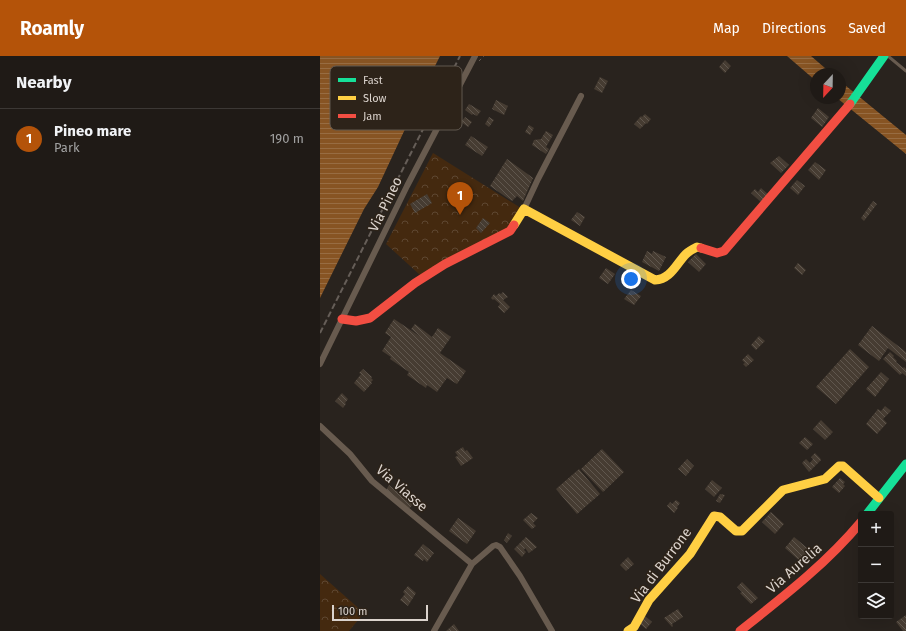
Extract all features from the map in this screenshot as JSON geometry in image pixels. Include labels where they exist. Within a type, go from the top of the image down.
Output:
[{"type":"street","name":"Via Pineo","points":[[462,81],[475,56]]},
{"type":"street","points":[[524,209],[652,279],[659,281],[662,280],[687,252],[697,247],[717,253],[724,251],[847,108],[884,56]]},
{"type":"street","points":[[342,319],[349,321],[363,321],[370,318],[415,283],[445,264],[510,231],[524,209],[581,96]]},
{"type":"street","name":"Via Pineo","points":[[320,364],[407,186],[436,130]]},
{"type":"street","name":"Via Viasse","points":[[320,426],[350,454],[372,481],[472,564]]},
{"type":"street","points":[[869,511],[906,464]]},
{"type":"street","name":"Via di Burrone","points":[[628,631],[634,626],[646,604],[690,554],[711,519],[716,516],[720,517],[736,531],[742,531],[782,490],[825,479],[839,466],[843,466],[879,498]]},
{"type":"street","name":"Via Aurelia","points":[[740,631],[787,594],[824,562],[858,525]]},
{"type":"street","points":[[434,631],[472,564],[496,545],[500,547],[520,576],[552,631]]},
{"type":"lane","points":[[888,56],[906,71]]},
{"type":"green space","points":[[433,153],[521,208],[511,226],[420,275],[386,244]]},
{"type":"green space","points":[[320,574],[364,613],[349,631],[320,631]]},
{"type":"shaded area","points":[[320,56],[440,56],[435,66],[330,66],[330,130],[405,130],[378,187],[364,209],[320,298]]},
{"type":"shaded area","points":[[787,56],[811,56],[825,68],[810,68],[810,76]]},
{"type":"shaded area","points":[[846,86],[906,135],[906,154],[844,104],[846,104]]},
{"type":"building","points":[[725,60],[731,66],[725,73],[719,67]]},
{"type":"building","points":[[600,77],[608,81],[602,93],[594,89]]},
{"type":"building","points":[[496,100],[508,106],[504,115],[492,109]]},
{"type":"building","points":[[469,104],[481,111],[477,116],[472,115],[465,110]]},
{"type":"building","points":[[818,108],[829,117],[822,127],[811,118]]},
{"type":"building","points":[[645,114],[651,119],[640,129],[634,124],[641,116],[642,117]]},
{"type":"building","points":[[465,117],[472,122],[468,127],[462,123]]},
{"type":"building","points":[[489,117],[494,120],[489,127],[485,124]]},
{"type":"building","points":[[529,125],[534,128],[530,135],[525,132]]},
{"type":"building","points":[[546,131],[553,135],[546,147],[549,149],[546,154],[532,145],[534,140],[541,139]]},
{"type":"building","points":[[471,136],[488,147],[482,156],[465,145]]},
{"type":"building","points":[[779,156],[789,165],[781,173],[770,163]]},
{"type":"building","points":[[507,159],[533,178],[523,201],[517,196],[512,201],[490,186]]},
{"type":"building","points":[[815,162],[826,170],[819,180],[808,170]]},
{"type":"building","points":[[797,180],[805,186],[798,195],[790,188]]},
{"type":"building","points":[[761,188],[769,195],[762,203],[751,193],[755,189],[758,192]]},
{"type":"building","points":[[427,194],[432,203],[415,213],[410,204]]},
{"type":"building","points":[[873,201],[877,204],[864,221],[861,218]]},
{"type":"building","points":[[577,212],[585,217],[580,226],[571,220]]},
{"type":"building","points":[[483,218],[490,223],[481,233],[476,228]]},
{"type":"building","points":[[647,251],[652,254],[653,251],[666,257],[659,271],[642,262]]},
{"type":"building","points":[[696,254],[706,264],[699,272],[688,262]]},
{"type":"building","points":[[798,263],[806,270],[802,275],[794,268]]},
{"type":"building","points":[[606,268],[615,274],[608,284],[599,278]]},
{"type":"building","points":[[631,290],[641,296],[634,305],[624,299]]},
{"type":"building","points":[[503,292],[508,297],[503,300],[510,307],[504,313],[498,307],[500,304],[491,298],[494,294],[496,296]]},
{"type":"building","points":[[394,319],[421,337],[411,329],[415,324],[432,337],[438,328],[451,337],[440,353],[466,371],[457,384],[447,378],[437,392],[427,385],[426,388],[407,375],[409,372],[390,359],[391,357],[382,351],[391,337],[385,333]]},
{"type":"building","points":[[872,326],[906,352],[906,362],[888,348],[879,361],[858,345]]},
{"type":"building","points":[[759,336],[765,341],[756,350],[751,345]]},
{"type":"building","points":[[850,349],[869,367],[836,404],[816,387]]},
{"type":"building","points":[[890,352],[897,361],[896,362],[906,369],[906,376],[902,373],[900,375],[883,359]]},
{"type":"building","points":[[748,354],[754,360],[746,367],[742,360]]},
{"type":"building","points":[[363,369],[372,377],[371,378],[373,380],[364,392],[354,383],[361,374],[359,373]]},
{"type":"building","points":[[881,372],[889,379],[875,397],[866,389]]},
{"type":"building","points":[[342,393],[348,399],[343,408],[335,401]]},
{"type":"building","points":[[885,406],[891,411],[883,419],[887,423],[877,434],[866,424],[878,409],[881,411]]},
{"type":"building","points":[[821,420],[833,432],[825,440],[813,429]]},
{"type":"building","points":[[805,437],[813,444],[807,450],[799,443]]},
{"type":"building","points":[[463,447],[465,451],[467,450],[473,458],[461,466],[455,457],[458,456],[455,452]]},
{"type":"building","points":[[602,449],[624,472],[603,492],[581,469]]},
{"type":"building","points":[[815,453],[821,460],[809,472],[802,463],[806,459],[810,463],[813,459],[811,457]]},
{"type":"building","points":[[687,459],[694,466],[686,476],[678,469]]},
{"type":"building","points":[[579,469],[600,494],[577,514],[556,489]]},
{"type":"building","points":[[840,478],[845,482],[843,484],[845,486],[839,493],[832,487]]},
{"type":"building","points":[[712,480],[722,488],[714,497],[705,489]]},
{"type":"building","points":[[389,485],[413,504],[409,509],[386,490]]},
{"type":"building","points":[[720,494],[725,495],[720,503],[716,501]]},
{"type":"building","points":[[676,500],[680,503],[674,513],[667,506],[670,502],[672,504]]},
{"type":"building","points":[[771,512],[784,524],[775,534],[762,522]]},
{"type":"building","points":[[531,513],[538,518],[533,523],[536,526],[532,529],[523,520]]},
{"type":"building","points":[[458,518],[476,531],[467,544],[449,531]]},
{"type":"building","points":[[508,533],[512,536],[507,543],[504,540]]},
{"type":"building","points":[[526,537],[537,547],[529,553],[525,548],[524,550],[526,552],[522,557],[514,549]]},
{"type":"building","points":[[794,537],[812,552],[802,563],[785,548]]},
{"type":"building","points":[[423,544],[434,553],[427,562],[424,559],[423,561],[414,555]]},
{"type":"building","points":[[628,557],[634,564],[626,571],[620,565]]},
{"type":"building","points":[[742,582],[758,598],[751,604],[740,593],[742,592],[737,587]]},
{"type":"building","points":[[408,586],[416,593],[408,606],[400,600],[405,594],[403,592]]},
{"type":"building","points":[[678,609],[683,617],[672,624],[672,627],[664,618]]},
{"type":"building","points":[[906,615],[906,631],[903,631],[896,622]]},
{"type":"building","points":[[645,616],[652,622],[646,629],[639,623]]},
{"type":"building","points":[[454,624],[459,631],[446,631]]},
{"type":"railway","points":[[455,66],[460,56]]},
{"type":"railway","points":[[320,333],[423,130]]},
{"type":"traffic: fast","points":[[850,104],[884,56]]},
{"type":"traffic: fast","points":[[869,511],[906,464]]},
{"type":"traffic: slow","points":[[514,225],[524,209],[655,280],[661,279],[669,274],[690,251],[697,247],[701,248]]},
{"type":"traffic: slow","points":[[628,631],[634,627],[649,600],[690,554],[714,516],[720,517],[736,531],[742,531],[783,490],[825,479],[839,466],[843,466],[879,498]]},
{"type":"traffic: jam","points":[[701,248],[717,253],[724,251],[850,104]]},
{"type":"traffic: jam","points":[[342,319],[356,321],[370,318],[415,283],[445,264],[510,231],[514,225]]},
{"type":"traffic: jam","points":[[740,631],[819,566],[858,525]]},
{"type":"place","name":"Pineo mare","points":[[460,215]]}]
